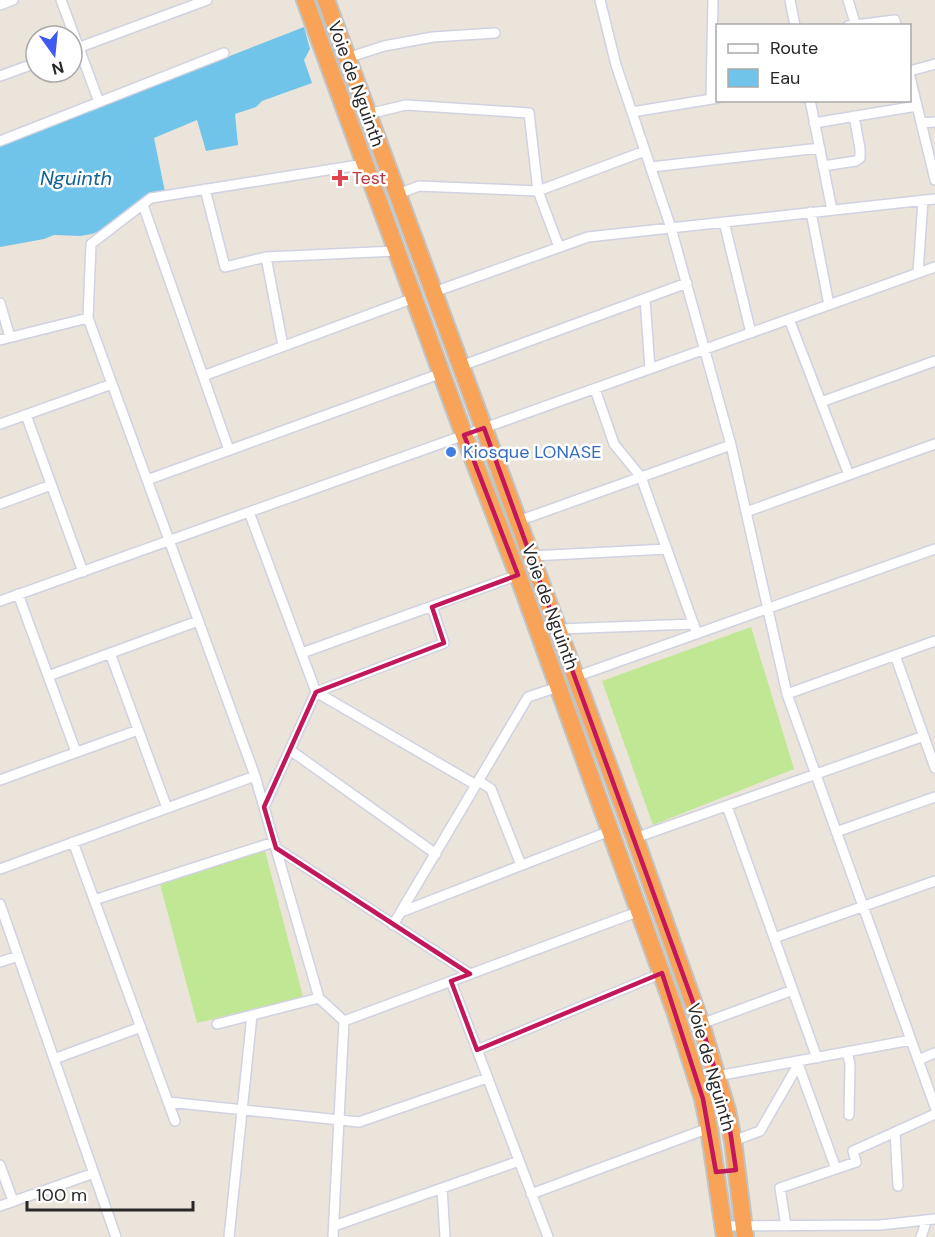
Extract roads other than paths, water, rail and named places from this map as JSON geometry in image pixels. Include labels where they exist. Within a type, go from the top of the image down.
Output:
[{"type":"highway","name":"Voie de Nguinth","points":[[305,0],[464,435],[518,575],[662,973],[690,1057],[709,1128],[724,1232]]},
{"type":"highway","name":"Voie de Nguinth","points":[[326,0],[635,838],[700,1024],[727,1110],[745,1232]]},
{"type":"highway","points":[[716,1172],[736,1170]]},
{"type":"street","points":[[0,5],[13,0]]},
{"type":"street","points":[[61,0],[68,24]]},
{"type":"street","points":[[84,45],[207,0]]},
{"type":"street","points":[[600,0],[616,64],[671,228],[731,445],[787,694],[935,1107]]},
{"type":"street","points":[[632,111],[714,99],[713,0]]},
{"type":"street","points":[[790,0],[795,24]]},
{"type":"street","points":[[848,0],[853,24]]},
{"type":"street","points":[[861,24],[895,20],[896,24]]},
{"type":"street","points":[[347,58],[384,46],[433,37],[495,33]]},
{"type":"street","points":[[0,141],[224,53]]},
{"type":"street","points":[[911,70],[935,64]]},
{"type":"street","points":[[0,76],[24,67]]},
{"type":"street","points":[[84,68],[99,102]]},
{"type":"street","points":[[911,85],[935,180]]},
{"type":"street","points":[[810,102],[832,210]]},
{"type":"street","points":[[880,102],[883,111]]},
{"type":"street","points":[[368,114],[406,105],[529,113],[538,191],[559,247]]},
{"type":"street","points":[[814,123],[916,105]]},
{"type":"street","points":[[823,166],[856,161],[860,158],[854,116]]},
{"type":"street","points":[[921,123],[935,122]]},
{"type":"street","points":[[651,167],[820,147]]},
{"type":"street","points":[[398,194],[419,186],[538,191],[645,151]]},
{"type":"street","points":[[345,1021],[319,998],[255,776],[88,318],[91,244],[151,198],[365,164]]},
{"type":"street","points":[[205,189],[225,267],[266,257],[396,251]]},
{"type":"street","points":[[434,292],[588,237],[935,199]]},
{"type":"street","points":[[918,273],[923,200]]},
{"type":"street","points":[[143,204],[229,450]]},
{"type":"street","points":[[811,212],[829,305]]},
{"type":"street","points":[[724,222],[751,333]]},
{"type":"street","points":[[266,257],[283,346]]},
{"type":"street","points":[[0,601],[935,267]]},
{"type":"street","points":[[461,366],[687,284]]},
{"type":"street","points":[[203,376],[414,298]]},
{"type":"street","points":[[645,299],[650,369]]},
{"type":"street","points":[[0,303],[10,337]]},
{"type":"street","points":[[0,340],[88,318]]},
{"type":"street","points":[[789,319],[849,475]]},
{"type":"street","points":[[821,402],[935,361]]},
{"type":"street","points":[[147,480],[442,373]]},
{"type":"street","points":[[0,424],[112,384]]},
{"type":"street","points":[[595,388],[614,444],[641,477],[695,629]]},
{"type":"street","points":[[26,415],[83,572]]},
{"type":"street","points":[[746,512],[935,444]]},
{"type":"street","points":[[518,520],[731,445]]},
{"type":"street","points":[[0,504],[51,485]]},
{"type":"street","points":[[249,512],[316,692],[491,789],[521,866]]},
{"type":"street","points":[[531,556],[667,549]]},
{"type":"street","points":[[575,677],[695,629],[768,609],[935,549]]},
{"type":"street","points":[[302,653],[518,575]]},
{"type":"street","points":[[18,594],[76,752]]},
{"type":"street","points":[[264,807],[316,692],[444,643],[432,607]]},
{"type":"street","points":[[48,676],[198,621]]},
{"type":"street","points":[[558,629],[695,629]]},
{"type":"street","points":[[787,694],[935,641]]},
{"type":"street","points":[[110,653],[167,808]]},
{"type":"street","points":[[895,656],[935,768]]},
{"type":"street","points":[[393,925],[528,697],[558,687]]},
{"type":"street","points":[[0,780],[138,730]]},
{"type":"street","points":[[635,838],[924,736]]},
{"type":"street","points":[[290,750],[436,854]]},
{"type":"street","points":[[0,869],[255,776]]},
{"type":"street","points":[[836,832],[935,797]]},
{"type":"street","points":[[727,806],[817,1058]]},
{"type":"street","points":[[401,912],[610,831]]},
{"type":"street","points":[[73,842],[175,1121]]},
{"type":"street","points":[[94,900],[275,845]]},
{"type":"street","points":[[275,845],[470,974]]},
{"type":"street","points":[[774,938],[934,882]]},
{"type":"street","points":[[0,904],[116,1237]]},
{"type":"street","points":[[345,1021],[640,911]]},
{"type":"street","points":[[0,962],[18,956]]},
{"type":"street","points":[[477,1050],[662,973]]},
{"type":"street","points":[[451,981],[548,1237]]},
{"type":"street","points":[[700,1024],[793,990]]},
{"type":"street","points":[[217,1024],[319,998]]},
{"type":"street","points":[[229,1237],[252,1015]]},
{"type":"street","points":[[333,1237],[345,1021]]},
{"type":"street","points":[[54,1059],[141,1027]]},
{"type":"street","points":[[717,1076],[798,1063],[911,1040]]},
{"type":"street","points":[[847,1052],[850,1064],[849,1115]]},
{"type":"street","points":[[918,1060],[935,1053]]},
{"type":"street","points":[[733,1141],[760,1131],[798,1063]]},
{"type":"street","points":[[798,1063],[836,1169]]},
{"type":"street","points":[[168,1102],[359,1122],[488,1078]]},
{"type":"street","points":[[786,1226],[780,1188],[856,1162],[853,1151],[935,1114]]},
{"type":"street","points":[[531,1194],[709,1128]]},
{"type":"street","points":[[895,1132],[898,1186]]},
{"type":"street","points":[[334,1226],[519,1161]]},
{"type":"street","points":[[0,1165],[13,1201]]},
{"type":"street","points":[[0,1206],[94,1173]]},
{"type":"street","points":[[442,1188],[445,1237]]},
{"type":"street","points":[[724,1232],[745,1232],[786,1226],[880,1225],[931,1219]]},
{"type":"street","points":[[921,1237],[931,1219]]},
{"type":"water","name":"Nguinth","points":[[304,27],[310,49],[304,60],[312,83],[262,101],[256,107],[235,114],[238,145],[206,151],[197,120],[154,138],[165,192],[92,234],[54,235],[0,247],[0,146]]},
{"type":"place","name":"Test","points":[[340,178]]},
{"type":"place","name":"Kiosque LONASE","points":[[451,452]]}]
